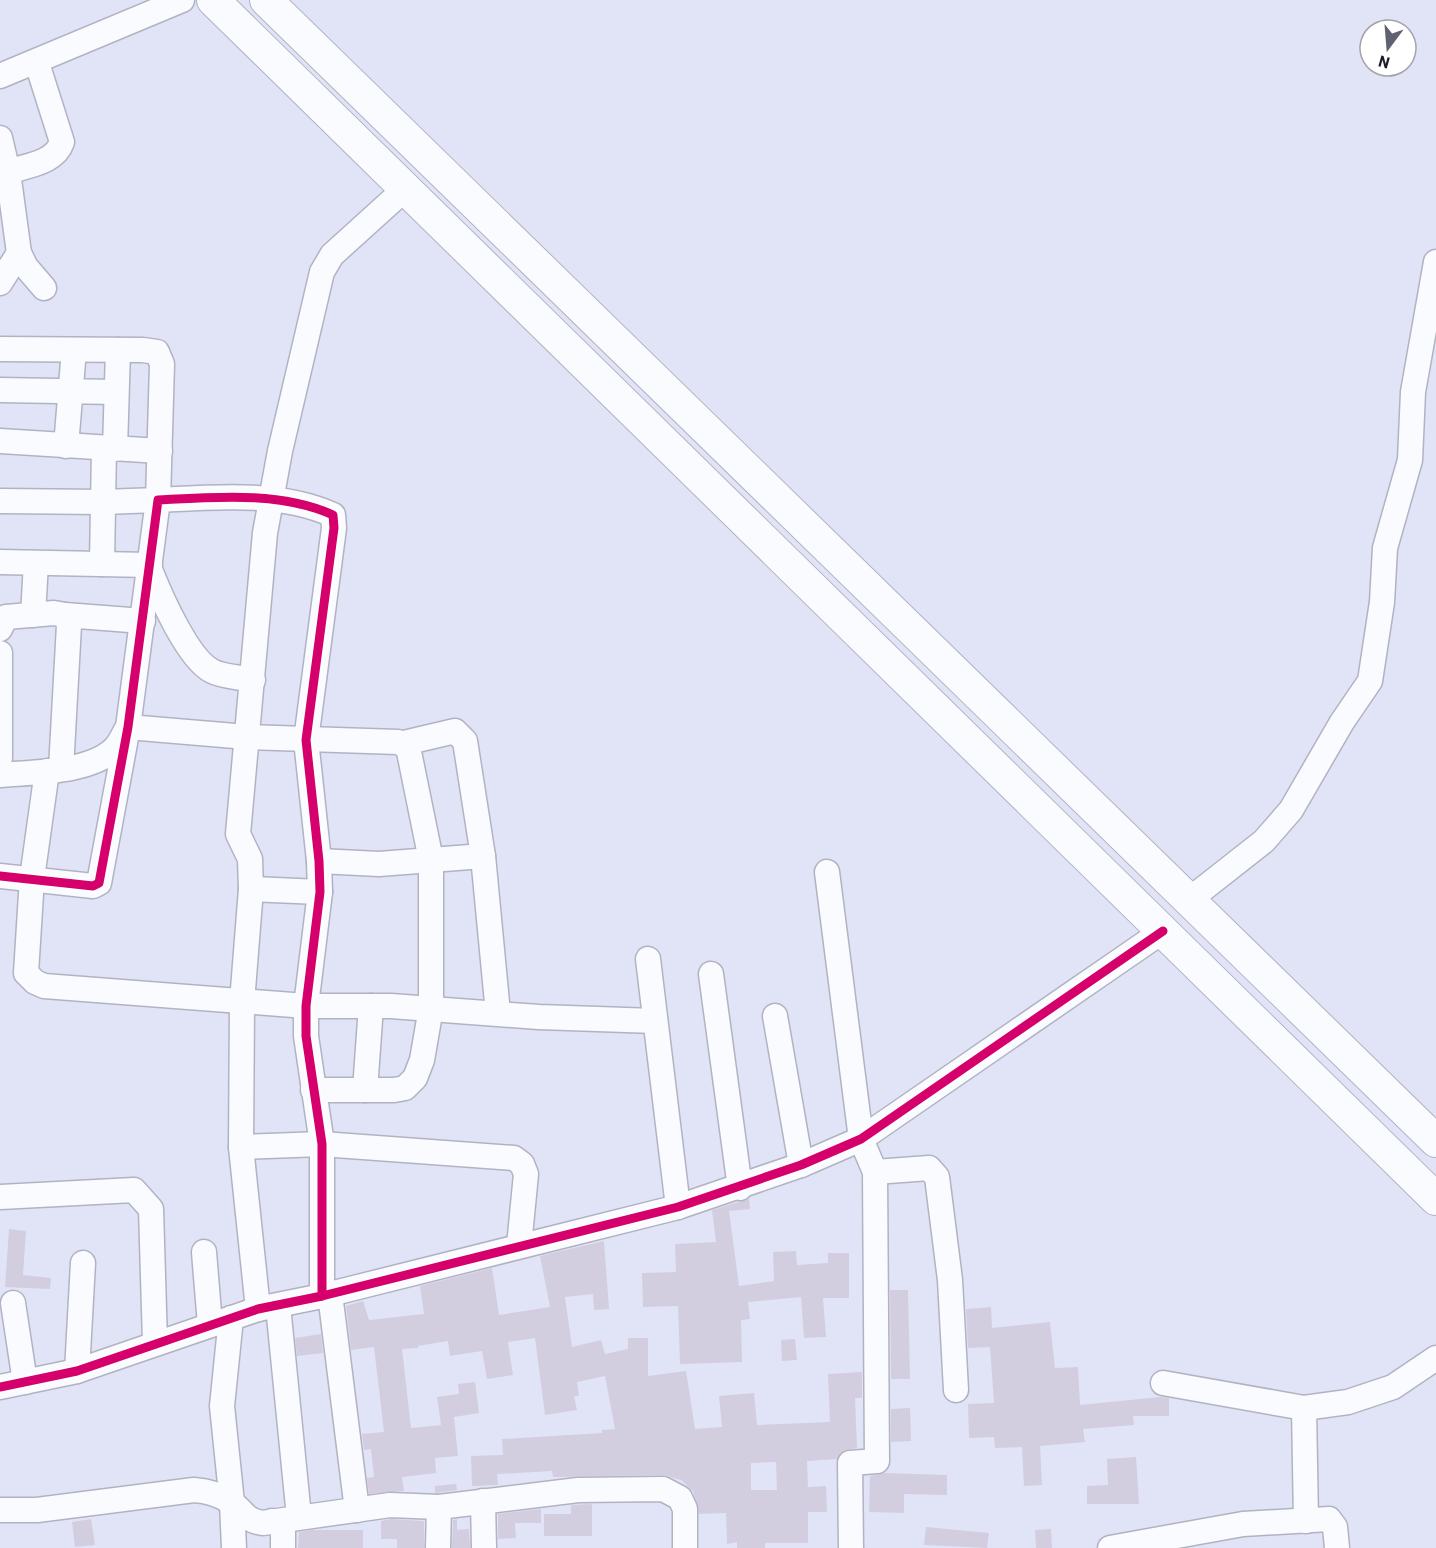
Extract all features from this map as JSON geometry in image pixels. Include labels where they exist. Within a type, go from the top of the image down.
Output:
[{"type":"main road","points":[[213,0],[1436,1200]]},
{"type":"main road","points":[[266,0],[1436,1141]]},
{"type":"main road","points":[[309,96],[336,68]]},
{"type":"street","points":[[0,76],[37,63],[182,0]]},
{"type":"street","points":[[8,172],[51,158],[58,153],[62,142],[37,63]]},
{"type":"street","points":[[0,138],[8,172],[7,219],[26,267],[44,288]]},
{"type":"street","points":[[299,1517],[268,1307],[241,1147],[242,1002],[251,889],[250,859],[238,834],[266,533],[282,439],[322,272],[332,255],[406,188]]},
{"type":"street","points":[[0,283],[19,253]]},
{"type":"street","points":[[1189,900],[1264,841],[1291,810],[1342,722],[1370,681],[1382,602],[1385,548],[1410,460],[1413,392],[1436,262]]},
{"type":"street","points":[[0,349],[157,352],[162,364],[158,500],[150,567],[128,727],[99,883],[93,886],[0,876]]},
{"type":"street","points":[[66,446],[74,350]]},
{"type":"street","points":[[102,564],[103,502],[116,392],[118,350]]},
{"type":"street","points":[[0,390],[116,392]]},
{"type":"street","points":[[0,441],[160,451]]},
{"type":"street","points":[[0,501],[271,500],[322,510],[333,515],[334,528],[306,740],[319,861],[320,892],[306,1006],[306,1036],[322,1144],[326,1295],[357,1510]]},
{"type":"street","points":[[0,562],[150,567]]},
{"type":"street","points":[[33,615],[36,562]]},
{"type":"street","points":[[150,567],[165,608],[203,665],[213,672],[253,680]]},
{"type":"street","points":[[0,629],[6,617],[33,615],[142,621]]},
{"type":"street","points":[[65,615],[69,625],[54,770],[32,878],[26,973],[34,982],[45,986],[242,1002],[306,1006],[430,1008],[655,1021]]},
{"type":"street","points":[[0,653],[0,758]]},
{"type":"street","points":[[0,775],[85,765],[103,758],[116,747],[128,727]]},
{"type":"street","points":[[128,727],[247,738],[404,743],[455,731],[460,734],[465,741],[483,856],[498,1013]]},
{"type":"street","points":[[313,1090],[405,1088],[415,1078],[422,1060],[430,1008],[431,860],[408,747],[404,743]]},
{"type":"street","points":[[319,861],[379,864],[483,856]]},
{"type":"street","points":[[827,872],[861,1139],[875,1172],[877,1461],[850,1463],[851,1548]]},
{"type":"street","points":[[251,889],[320,892]]},
{"type":"street","points":[[0,1387],[77,1371],[268,1307],[326,1295],[678,1207],[740,1188],[801,1165],[861,1139],[1163,932]]},
{"type":"street","points":[[648,959],[678,1207]]},
{"type":"street","points":[[711,974],[740,1188]]},
{"type":"street","points":[[365,1090],[371,1006]]},
{"type":"street","points":[[775,1016],[801,1165]]},
{"type":"street","points":[[241,1147],[322,1144],[514,1158],[522,1164],[526,1174],[519,1246]]},
{"type":"street","points":[[875,1172],[929,1168],[937,1177],[950,1280],[956,1390]]},
{"type":"street","points":[[0,1197],[134,1190],[151,1209],[155,1343]]},
{"type":"street","points":[[152,1201],[155,1343]]},
{"type":"street","points":[[204,1252],[220,1322],[222,1406],[234,1548]]},
{"type":"street","points":[[77,1371],[83,1263]]},
{"type":"street","points":[[13,1303],[24,1382]]},
{"type":"street","points":[[1163,1383],[1304,1408],[1348,1402],[1393,1387],[1436,1358]]},
{"type":"street","points":[[1304,1408],[1306,1521]]},
{"type":"street","points":[[0,1510],[53,1509],[175,1491],[211,1491],[232,1503],[246,1519],[253,1522],[390,1505],[439,1507],[578,1490],[663,1489],[680,1498],[685,1509],[686,1548]]},
{"type":"street","points":[[483,1501],[484,1548]]},
{"type":"street","points":[[438,1548],[439,1507]]},
{"type":"street","points":[[1110,1548],[1243,1524],[1329,1519],[1334,1522],[1337,1548]]},
{"type":"street","points":[[272,1521],[283,1528],[283,1548]]},
{"type":"building","points":[[749,1199],[750,1209],[729,1211],[739,1286],[774,1281],[773,1252],[796,1251],[797,1265],[828,1263],[828,1253],[849,1253],[849,1298],[823,1298],[826,1337],[804,1338],[801,1297],[748,1302],[750,1319],[741,1320],[742,1362],[680,1364],[678,1306],[643,1307],[642,1273],[676,1272],[675,1244],[716,1242],[712,1210]]},
{"type":"building","points":[[9,1229],[26,1231],[23,1275],[51,1278],[50,1289],[5,1287]]},
{"type":"building","points":[[604,1241],[609,1309],[594,1310],[593,1294],[565,1297],[572,1347],[601,1340],[605,1354],[628,1349],[628,1338],[648,1338],[648,1376],[686,1371],[695,1429],[722,1427],[719,1396],[754,1393],[757,1425],[830,1422],[828,1374],[862,1372],[862,1398],[855,1398],[857,1448],[843,1451],[837,1459],[807,1461],[808,1487],[826,1486],[827,1512],[808,1512],[808,1543],[765,1543],[765,1548],[737,1548],[737,1542],[727,1544],[726,1513],[699,1514],[693,1491],[681,1480],[663,1475],[553,1477],[552,1471],[497,1474],[498,1485],[472,1486],[471,1456],[503,1455],[502,1439],[602,1433],[602,1430],[615,1429],[605,1376],[577,1382],[579,1396],[574,1396],[577,1410],[545,1415],[535,1338],[508,1342],[513,1375],[487,1379],[482,1351],[450,1356],[448,1341],[402,1349],[411,1428],[441,1425],[437,1397],[459,1394],[458,1384],[475,1382],[479,1413],[454,1417],[458,1456],[435,1458],[436,1473],[402,1477],[404,1491],[369,1494],[367,1478],[374,1477],[371,1449],[364,1450],[362,1434],[384,1432],[374,1347],[351,1350],[346,1306],[363,1301],[369,1320],[424,1314],[420,1286],[492,1268],[499,1315],[550,1307],[540,1256]],"holes":[[[776,1462],[777,1490],[751,1490],[751,1463]]]},
{"type":"building","points":[[890,1290],[908,1290],[910,1379],[891,1379]]},
{"type":"building","points":[[991,1307],[992,1328],[1050,1322],[1055,1368],[1078,1367],[1080,1405],[1169,1398],[1169,1416],[1133,1416],[1134,1425],[1083,1429],[1085,1442],[1040,1446],[1042,1485],[1024,1486],[1022,1447],[995,1448],[994,1437],[969,1438],[968,1404],[994,1403],[990,1347],[968,1348],[966,1309]]},
{"type":"building","points":[[321,1334],[323,1353],[297,1356],[295,1338]]},
{"type":"building","points":[[795,1339],[797,1360],[782,1361],[781,1340]]},
{"type":"building","points":[[910,1408],[911,1441],[891,1442],[891,1409]]},
{"type":"building","points":[[1136,1457],[1139,1504],[1087,1504],[1087,1486],[1108,1485],[1107,1459]]},
{"type":"building","points":[[884,1473],[947,1475],[947,1495],[904,1494],[904,1513],[869,1512],[870,1476]]},
{"type":"building","points":[[456,1484],[457,1490],[435,1493],[435,1486]]},
{"type":"building","points":[[592,1504],[592,1536],[544,1536],[544,1514],[571,1514],[571,1505]]},
{"type":"building","points":[[541,1509],[541,1523],[515,1523],[516,1538],[498,1539],[498,1514]]},
{"type":"building","points":[[91,1519],[95,1545],[75,1547],[72,1522]]},
{"type":"building","points":[[391,1519],[424,1521],[424,1548],[397,1548],[397,1539],[381,1539],[381,1521]]},
{"type":"building","points":[[457,1519],[457,1530],[469,1529],[470,1548],[452,1548],[453,1520]]},
{"type":"building","points":[[926,1527],[989,1533],[987,1548],[924,1545]]},
{"type":"building","points":[[1051,1529],[1052,1548],[1036,1548],[1035,1530]]},
{"type":"building","points":[[363,1530],[363,1548],[298,1548],[299,1532]]},
{"type":"cycle path","points":[[0,876],[93,886],[99,883],[128,727],[158,500],[247,497],[292,502],[333,515],[334,528],[306,740],[319,861],[320,892],[306,1006],[306,1036],[322,1144],[322,1296]]},
{"type":"cycle path","points":[[0,1387],[77,1371],[258,1309],[322,1296],[678,1207],[801,1165],[861,1139],[1163,931]]}]
